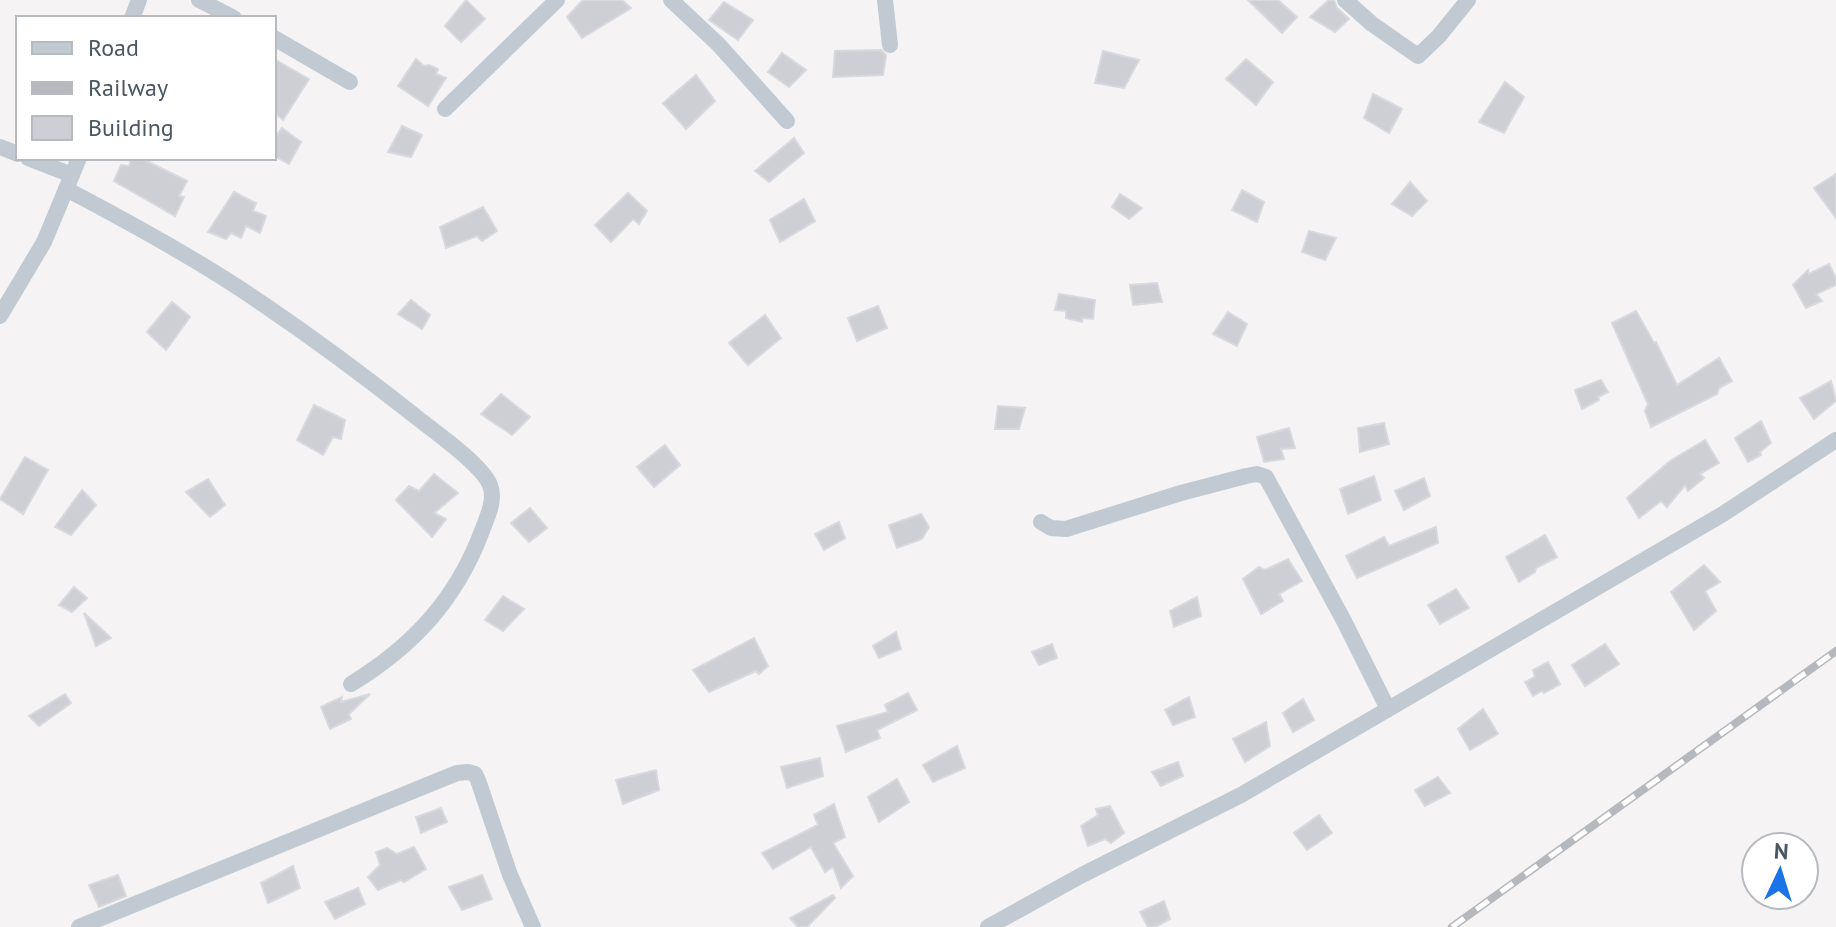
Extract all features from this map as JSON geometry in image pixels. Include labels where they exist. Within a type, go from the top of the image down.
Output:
[{"type":"street","points":[[199,0],[230,16]]},
{"type":"street","points":[[445,109],[557,0]]},
{"type":"street","points":[[671,0],[718,44],[787,121]]},
{"type":"street","points":[[885,0],[890,45]]},
{"type":"street","points":[[1345,0],[1372,24],[1418,56],[1468,0]]},
{"type":"street","points":[[276,39],[350,82]]},
{"type":"street","points":[[31,160],[240,289],[398,403],[455,447],[489,481],[493,495],[483,529],[473,554],[444,602],[426,627],[395,655],[351,684]]},
{"type":"street","points":[[0,316],[44,242],[78,160]]},
{"type":"street","points":[[988,927],[1082,875],[1241,795],[1723,514],[1836,440]]},
{"type":"street","points":[[1041,522],[1051,528],[1066,529],[1246,476],[1257,474],[1266,477],[1388,709]]},
{"type":"street","points":[[79,927],[384,802],[457,773],[468,772],[475,774],[478,780],[510,875],[533,927]]},
{"type":"building","points":[[466,0],[485,19],[461,42],[445,26]]},
{"type":"building","points":[[583,0],[622,0],[631,8],[582,38],[567,17]]},
{"type":"building","points":[[1248,0],[1278,0],[1297,17],[1282,33]]},
{"type":"building","points":[[1329,0],[1334,0],[1337,8],[1349,19],[1335,32],[1310,17]]},
{"type":"building","points":[[724,2],[753,20],[738,40],[709,20]]},
{"type":"building","points":[[881,50],[886,55],[883,75],[833,77],[835,51]]},
{"type":"building","points":[[1103,51],[1139,60],[1124,88],[1095,83]]},
{"type":"building","points":[[782,53],[806,70],[789,87],[768,72]]},
{"type":"building","points":[[416,59],[424,66],[438,69],[436,74],[446,78],[428,106],[398,86]]},
{"type":"building","points":[[1246,59],[1273,82],[1256,105],[1226,79]]},
{"type":"building","points":[[276,60],[309,79],[283,120],[276,114]]},
{"type":"building","points":[[696,75],[715,101],[686,129],[663,103]]},
{"type":"building","points":[[1505,82],[1524,97],[1504,133],[1479,122]]},
{"type":"building","points":[[1373,94],[1402,109],[1389,133],[1364,118]]},
{"type":"building","points":[[402,126],[422,135],[411,157],[388,152]]},
{"type":"building","points":[[282,128],[301,142],[289,164],[276,157],[276,136]]},
{"type":"building","points":[[794,138],[804,153],[769,182],[755,171]]},
{"type":"building","points":[[130,160],[145,160],[187,181],[179,196],[184,197],[175,216],[114,181],[121,165],[129,166]]},
{"type":"building","points":[[1836,174],[1836,218],[1814,188]]},
{"type":"building","points":[[1410,182],[1427,201],[1412,216],[1392,204]]},
{"type":"building","points":[[1242,190],[1264,202],[1257,222],[1232,210]]},
{"type":"building","points":[[234,192],[256,203],[253,211],[266,216],[260,233],[246,226],[241,238],[231,233],[226,239],[208,232]]},
{"type":"building","points":[[628,193],[647,211],[639,224],[633,219],[611,242],[595,225]]},
{"type":"building","points":[[1120,194],[1142,208],[1129,219],[1112,207]]},
{"type":"building","points":[[804,199],[815,221],[780,242],[770,220]]},
{"type":"building","points":[[483,207],[497,231],[482,241],[477,236],[446,248],[440,227]]},
{"type":"building","points":[[1309,231],[1336,238],[1325,260],[1302,252]]},
{"type":"building","points":[[1829,264],[1836,285],[1816,294],[1822,301],[1806,308],[1793,285],[1808,270],[1809,274]]},
{"type":"building","points":[[1157,283],[1162,302],[1133,305],[1130,285]]},
{"type":"building","points":[[1059,294],[1095,300],[1093,319],[1082,318],[1082,322],[1066,318],[1066,311],[1055,310]]},
{"type":"building","points":[[411,300],[430,315],[422,329],[398,314]]},
{"type":"building","points":[[172,302],[190,317],[166,350],[147,332]]},
{"type":"building","points":[[878,306],[887,328],[857,341],[848,318]]},
{"type":"building","points":[[1636,311],[1656,342],[1677,385],[1719,358],[1732,381],[1719,388],[1717,394],[1651,427],[1645,411],[1648,404],[1612,323]]},
{"type":"building","points":[[1228,312],[1247,324],[1237,346],[1213,334]]},
{"type":"building","points":[[765,315],[781,338],[748,365],[729,343]]},
{"type":"building","points":[[1601,380],[1608,392],[1582,409],[1575,390]]},
{"type":"building","points":[[1831,381],[1836,401],[1814,419],[1800,398]]},
{"type":"building","points":[[501,394],[530,417],[512,435],[481,414]]},
{"type":"building","points":[[314,405],[345,420],[341,439],[333,437],[323,455],[297,440]]},
{"type":"building","points":[[998,406],[1025,408],[1019,429],[995,429]]},
{"type":"building","points":[[1761,421],[1771,443],[1760,452],[1761,455],[1748,462],[1735,438]]},
{"type":"building","points":[[1384,423],[1389,444],[1360,452],[1358,428]]},
{"type":"building","points":[[1289,428],[1295,448],[1281,449],[1284,459],[1264,462],[1257,437]]},
{"type":"building","points":[[1705,440],[1719,463],[1700,474],[1704,478],[1688,491],[1685,485],[1667,507],[1661,501],[1639,518],[1627,498],[1670,461]]},
{"type":"building","points":[[665,445],[680,465],[654,487],[637,467]]},
{"type":"building","points":[[25,457],[48,470],[23,514],[0,499]]},
{"type":"building","points":[[434,474],[458,493],[434,513],[446,519],[432,537],[396,500],[409,486],[419,491]]},
{"type":"building","points":[[1374,476],[1381,500],[1348,514],[1340,489]]},
{"type":"building","points":[[1424,478],[1430,496],[1404,510],[1395,491]]},
{"type":"building","points":[[208,479],[225,505],[210,517],[186,492]]},
{"type":"building","points":[[82,490],[96,505],[71,535],[55,527]]},
{"type":"building","points":[[530,508],[547,528],[529,542],[511,523]]},
{"type":"building","points":[[921,514],[929,527],[922,539],[897,548],[889,525]]},
{"type":"building","points":[[839,522],[845,538],[824,550],[815,534]]},
{"type":"building","points":[[1436,527],[1438,543],[1357,578],[1346,556],[1384,537],[1389,546]]},
{"type":"building","points":[[1545,535],[1557,557],[1519,582],[1506,557]]},
{"type":"building","points":[[1288,559],[1302,581],[1279,594],[1283,601],[1261,614],[1243,579],[1259,567],[1265,570]]},
{"type":"building","points":[[1704,565],[1720,582],[1705,591],[1716,611],[1694,630],[1671,592]]},
{"type":"building","points":[[74,587],[87,598],[72,612],[59,605]]},
{"type":"building","points":[[1456,589],[1469,608],[1440,624],[1428,605]]},
{"type":"building","points":[[503,596],[524,609],[503,631],[485,620]]},
{"type":"building","points":[[1197,597],[1201,616],[1174,627],[1170,611]]},
{"type":"building","points":[[84,613],[111,638],[96,646]]},
{"type":"building","points":[[896,632],[901,649],[879,658],[873,646]]},
{"type":"building","points":[[754,638],[768,666],[759,674],[756,671],[709,692],[693,670]]},
{"type":"building","points":[[1052,644],[1057,658],[1039,665],[1032,652]]},
{"type":"building","points":[[1605,644],[1619,664],[1585,686],[1572,665]]},
{"type":"building","points":[[1548,662],[1560,684],[1533,696],[1525,682],[1535,677],[1533,670]]},
{"type":"building","points":[[908,693],[917,710],[877,730],[880,738],[846,752],[837,726],[888,712],[885,705]]},
{"type":"building","points":[[65,694],[71,703],[39,726],[29,716]]},
{"type":"building","points":[[370,694],[349,714],[351,719],[330,729],[321,707],[342,697],[341,702]]},
{"type":"building","points":[[1189,697],[1195,717],[1173,725],[1165,710]]},
{"type":"building","points":[[1303,699],[1314,720],[1293,732],[1283,713]]},
{"type":"building","points":[[1483,709],[1498,734],[1470,750],[1458,729]]},
{"type":"building","points":[[1266,722],[1270,746],[1245,762],[1233,739]]},
{"type":"building","points":[[957,746],[965,768],[933,782],[923,765]]},
{"type":"building","points":[[820,758],[823,776],[787,788],[781,767]]},
{"type":"building","points":[[1178,762],[1183,776],[1161,786],[1152,772]]},
{"type":"building","points":[[656,770],[659,790],[623,804],[616,780]]},
{"type":"building","points":[[1438,777],[1450,793],[1425,806],[1415,790]]},
{"type":"building","points":[[897,779],[909,802],[879,822],[868,797]]},
{"type":"building","points":[[834,804],[845,837],[833,843],[853,876],[841,888],[833,867],[825,872],[811,847],[773,869],[762,853],[818,825],[814,815]]},
{"type":"building","points":[[1110,806],[1124,833],[1111,843],[1105,839],[1088,846],[1081,826],[1098,815],[1096,809]]},
{"type":"building","points":[[441,808],[447,822],[421,833],[416,817]]},
{"type":"building","points":[[1319,815],[1332,833],[1307,850],[1294,833]]},
{"type":"building","points":[[414,847],[426,869],[404,882],[401,880],[378,890],[368,877],[380,865],[376,852],[387,848],[397,854]]},
{"type":"building","points":[[293,866],[300,888],[268,903],[261,883]]},
{"type":"building","points":[[118,875],[126,896],[99,907],[89,885]]},
{"type":"building","points":[[482,875],[492,899],[462,910],[449,887]]},
{"type":"building","points":[[358,888],[365,904],[335,919],[325,902]]},
{"type":"building","points":[[833,895],[835,898],[807,927],[798,927],[790,918]]},
{"type":"building","points":[[1164,901],[1170,919],[1148,927],[1140,912]]},
{"type":"railway","points":[[1452,927],[1836,651]]}]
